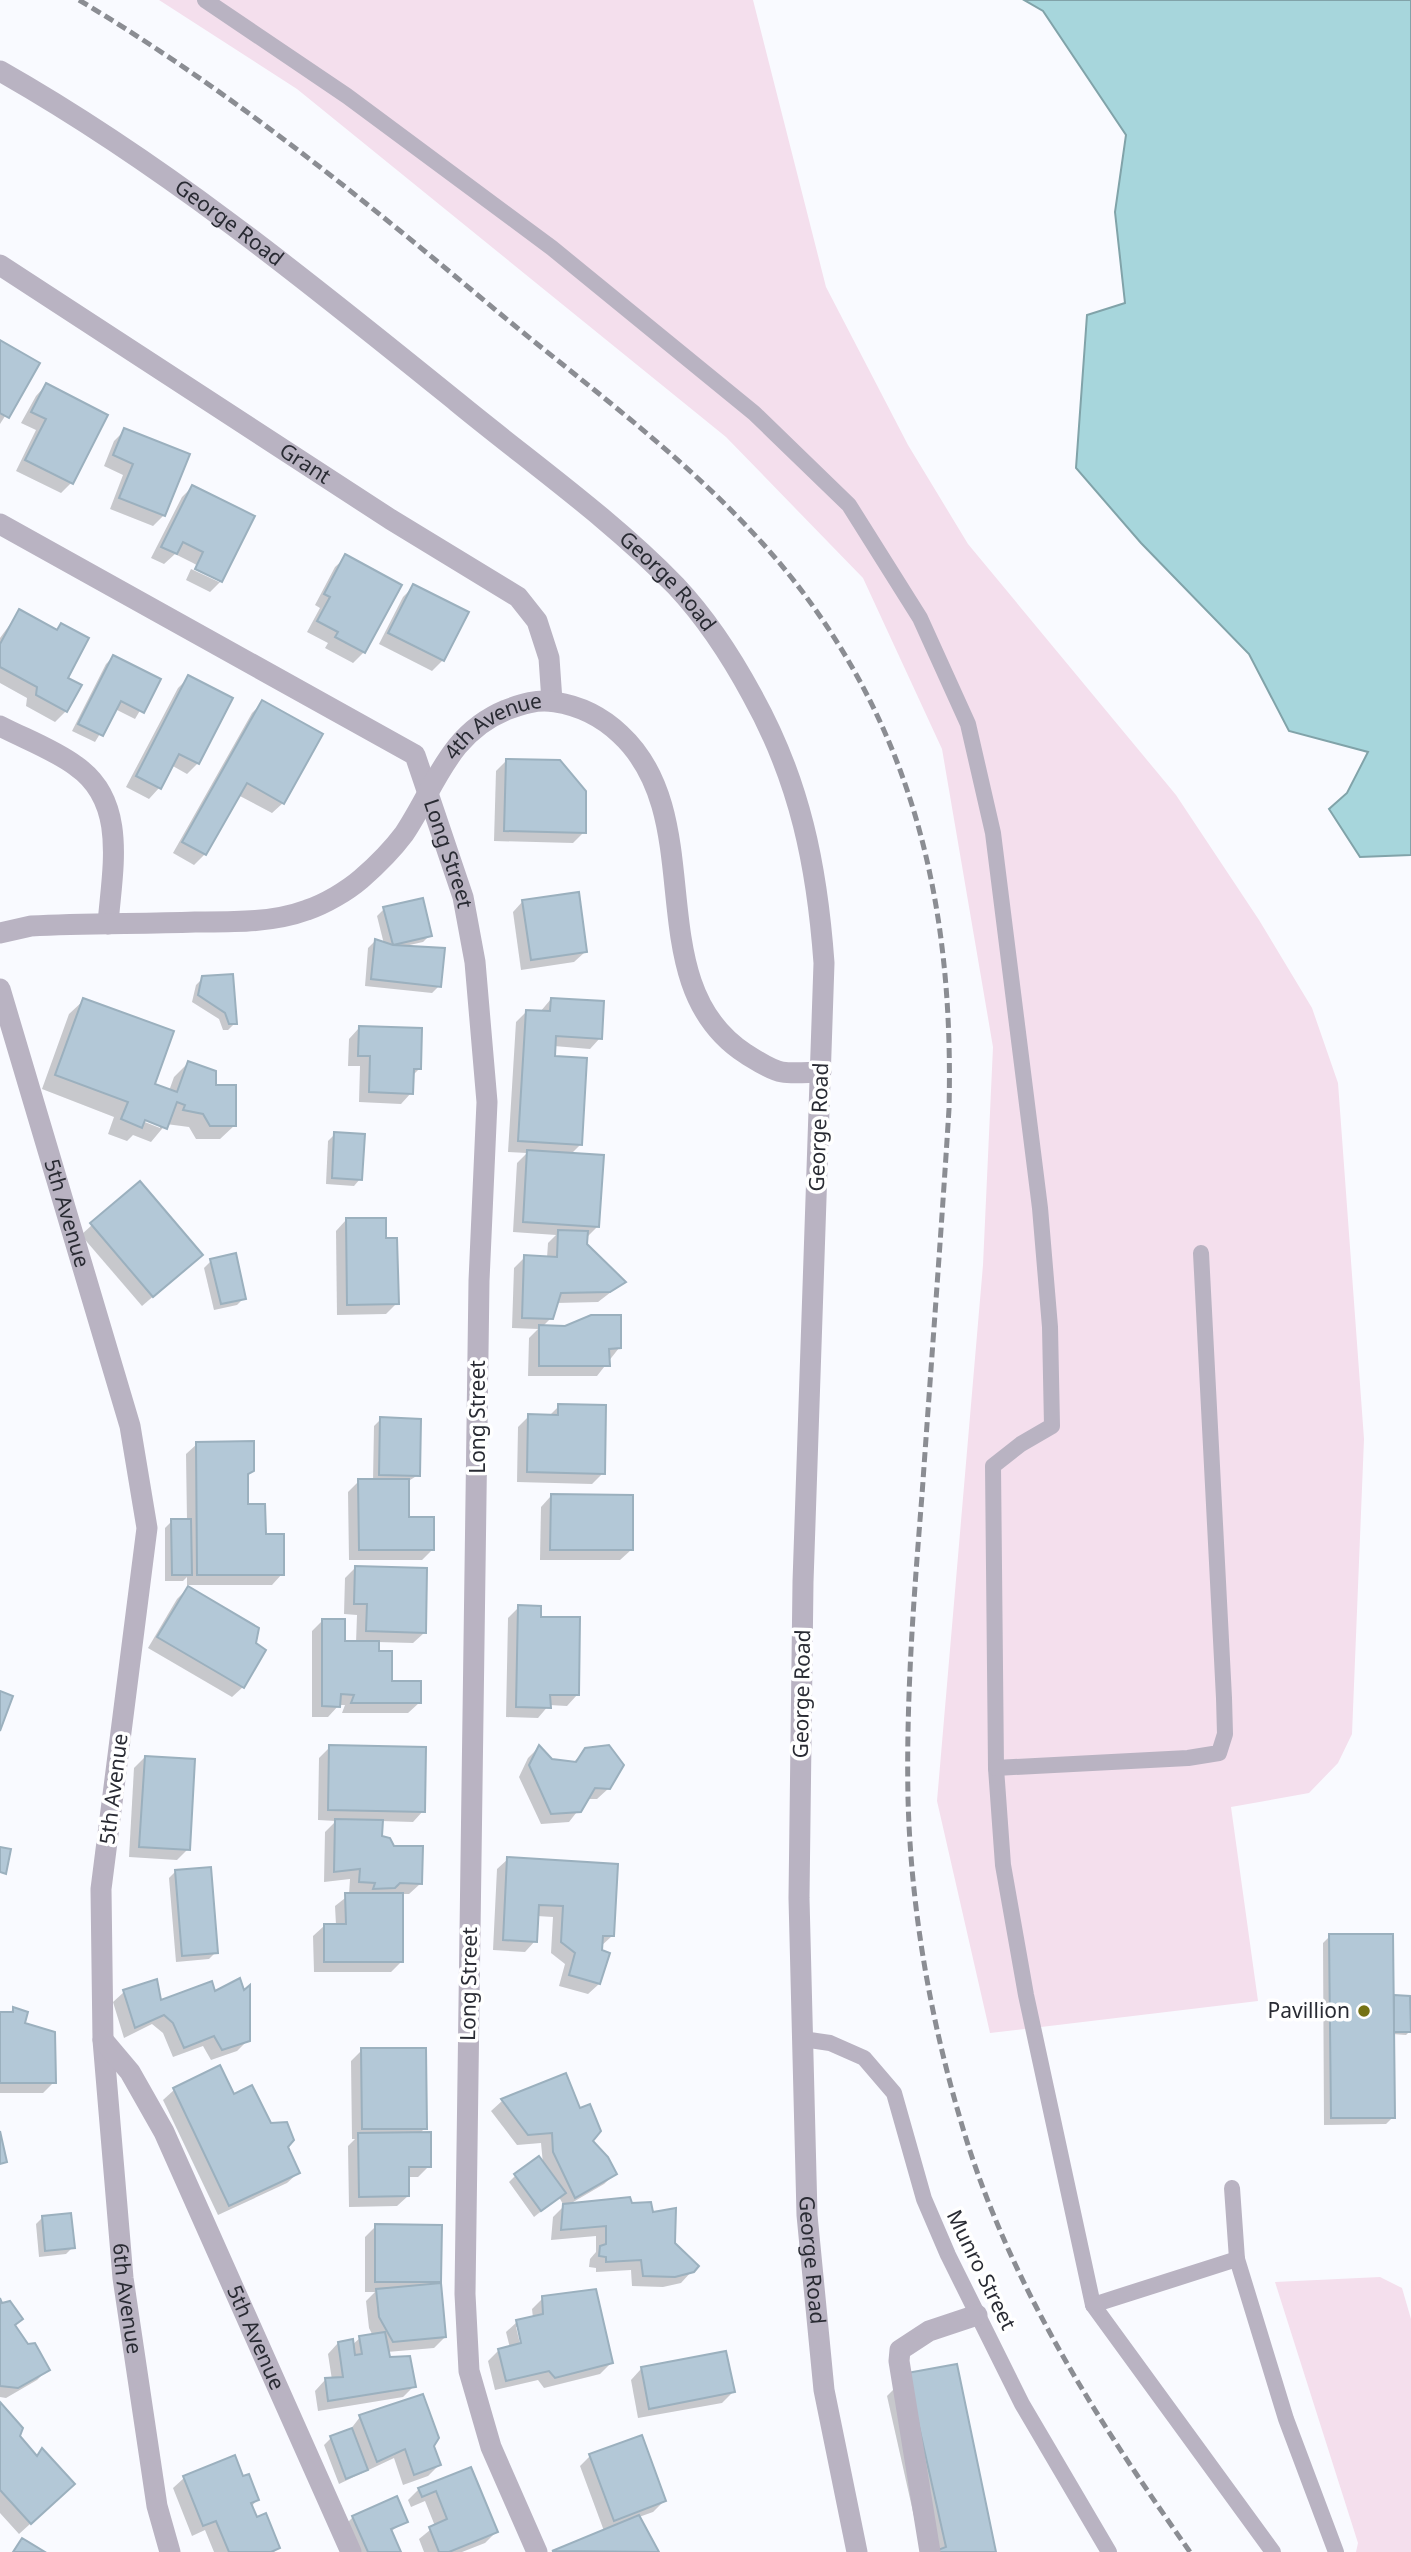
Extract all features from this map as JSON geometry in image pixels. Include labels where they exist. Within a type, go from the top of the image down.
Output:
[{"type":"street","name":"George Road","points":[[0,71],[57,103],[286,264],[609,526],[676,587],[705,622],[752,694],[780,752],[806,826],[819,899],[824,962],[803,1583],[799,1898],[807,2215],[824,2390],[857,2552]]},
{"type":"street","name":"Grant","points":[[0,265],[390,519],[518,597],[537,621],[549,657],[552,701]]},
{"type":"street","name":"Long Street","points":[[0,524],[415,755],[463,897],[475,962],[487,1102],[479,1281],[465,2294],[469,2371],[491,2447],[537,2552]]},
{"type":"street","name":"4th Avenue","points":[[0,933],[30,926],[258,921],[307,911],[359,881],[383,859],[404,834],[459,743],[484,719],[535,701],[552,701],[575,705],[604,719],[632,744],[648,766],[662,798],[670,833],[680,927],[689,973],[714,1028],[734,1046],[779,1072],[821,1072]]},
{"type":"street","points":[[0,726],[74,764],[88,775],[102,794],[113,820],[108,924]]},
{"type":"street","name":"5th Avenue","points":[[0,989],[130,1426],[147,1528],[101,1888],[103,2040],[130,2072],[164,2132],[351,2552]]},
{"type":"street","name":"6th Avenue","points":[[103,2040],[123,2278],[157,2506],[170,2552]]},
{"type":"street","points":[[930,2552],[899,2361],[900,2350],[917,2336],[977,2315]]},
{"type":"lane","points":[[205,0],[347,96],[552,248],[754,413],[849,505],[920,618],[968,724],[993,834],[1040,1208],[1050,1327],[1052,1426],[1021,1444],[993,1466],[996,1768],[1003,1865],[1026,1995],[1093,2305],[1273,2552]]},
{"type":"lane","points":[[996,1768],[1188,1758],[1219,1753],[1223,1745],[1224,1698],[1201,1253]]},
{"type":"lane","name":"Munro Street","points":[[803,2039],[830,2043],[864,2058],[894,2094],[924,2199],[977,2315],[986,2327],[1022,2404],[1109,2552]]},
{"type":"lane","points":[[1232,2188],[1237,2259],[1286,2419],[1336,2552]]},
{"type":"lane","points":[[1093,2305],[1237,2259]]},
{"type":"shaded area","points":[[159,0],[753,0],[826,287],[908,445],[968,544],[1176,795],[1259,920],[1312,1008],[1338,1083],[1364,1439],[1352,1734],[1338,1763],[1309,1793],[1231,1807],[1258,2001],[990,2033],[937,1801],[983,1265],[993,1047],[942,749],[863,578],[726,437],[297,89]]},
{"type":"shaded area","points":[[1380,2277],[1402,2288],[1411,2319],[1411,2552],[1356,2552],[1358,2543],[1275,2282]]},
{"type":"water","points":[[1024,0],[1411,0],[1411,855],[1360,857],[1329,809],[1347,793],[1368,752],[1289,731],[1249,654],[1141,543],[1076,468],[1087,315],[1125,303],[1115,212],[1126,135],[1043,11]]},
{"type":"building","points":[[0,340],[40,363],[9,418],[0,413]]},
{"type":"building","points":[[46,383],[108,415],[73,484],[25,460],[46,419],[31,412]]},
{"type":"building","points":[[124,428],[190,454],[165,516],[119,498],[133,464],[113,455]]},
{"type":"building","points":[[192,485],[255,516],[222,582],[195,569],[203,552],[183,542],[177,554],[161,547]]},
{"type":"building","points":[[345,554],[402,585],[365,653],[335,637],[338,632],[317,621],[330,597],[324,594]]},
{"type":"building","points":[[413,584],[469,612],[444,661],[388,633]]},
{"type":"building","points":[[19,609],[57,630],[61,623],[89,638],[68,678],[82,685],[67,712],[36,695],[37,687],[0,667],[0,644]]},
{"type":"building","points":[[113,655],[161,679],[144,713],[121,701],[103,736],[78,724]]},
{"type":"building","points":[[188,675],[233,698],[199,764],[179,754],[161,789],[136,776]]},
{"type":"building","points":[[262,700],[323,734],[284,804],[247,783],[206,855],[182,842]]},
{"type":"building","points":[[506,759],[560,760],[586,791],[586,833],[504,831]]},
{"type":"building","points":[[579,892],[587,952],[531,960],[522,900]]},
{"type":"building","points":[[423,898],[432,936],[393,945],[383,907]]},
{"type":"building","points":[[375,939],[393,945],[445,948],[441,987],[371,979]]},
{"type":"building","points":[[233,974],[237,1024],[229,1024],[225,1013],[198,995],[202,976]]},
{"type":"building","points":[[83,998],[174,1031],[155,1084],[177,1092],[188,1061],[216,1071],[216,1085],[236,1085],[236,1126],[210,1126],[203,1114],[183,1110],[185,1105],[177,1102],[167,1129],[145,1120],[142,1128],[121,1119],[128,1102],[55,1075]]},
{"type":"building","points":[[551,998],[604,1001],[602,1039],[556,1036],[555,1056],[587,1058],[582,1145],[518,1141],[526,1010],[550,1011]]},
{"type":"building","points":[[359,1026],[422,1028],[421,1069],[414,1069],[413,1094],[369,1092],[370,1056],[358,1056]]},
{"type":"building","points":[[334,1132],[365,1134],[362,1180],[332,1178]]},
{"type":"building","points":[[527,1150],[604,1155],[599,1227],[523,1222]]},
{"type":"building","points":[[140,1181],[203,1255],[153,1297],[90,1223]]},
{"type":"building","points":[[346,1218],[386,1218],[386,1238],[397,1238],[399,1304],[347,1305]]},
{"type":"building","points":[[558,1230],[588,1231],[587,1244],[626,1282],[610,1292],[561,1293],[553,1319],[522,1318],[524,1255],[557,1257]]},
{"type":"building","points":[[236,1253],[246,1299],[221,1304],[210,1259]]},
{"type":"building","points":[[591,1315],[621,1315],[621,1348],[609,1349],[610,1366],[539,1366],[539,1325],[565,1326]]},
{"type":"building","points":[[558,1404],[606,1405],[605,1474],[527,1472],[528,1414],[558,1415]]},
{"type":"building","points":[[380,1417],[421,1419],[420,1476],[379,1475]]},
{"type":"building","points":[[254,1441],[254,1471],[248,1474],[248,1504],[265,1504],[266,1534],[284,1534],[284,1575],[197,1575],[196,1442]]},
{"type":"building","points":[[358,1479],[409,1479],[409,1517],[434,1517],[434,1550],[359,1550]]},
{"type":"building","points":[[551,1494],[633,1495],[633,1550],[550,1550]]},
{"type":"building","points":[[171,1519],[191,1519],[192,1575],[172,1575]]},
{"type":"building","points":[[355,1566],[427,1568],[426,1633],[366,1631],[367,1604],[354,1604]]},
{"type":"building","points":[[188,1586],[259,1628],[256,1643],[266,1650],[244,1688],[157,1637]]},
{"type":"building","points":[[518,1605],[541,1606],[541,1617],[580,1617],[579,1695],[550,1695],[551,1708],[516,1707]]},
{"type":"building","points":[[322,1619],[345,1619],[345,1641],[379,1641],[379,1651],[392,1651],[392,1681],[421,1681],[421,1703],[351,1703],[354,1695],[341,1694],[340,1707],[322,1706]]},
{"type":"building","points":[[0,1691],[13,1696],[0,1731]]},
{"type":"building","points":[[329,1745],[426,1747],[425,1812],[328,1810]]},
{"type":"building","points":[[539,1745],[552,1759],[576,1762],[585,1748],[609,1745],[624,1765],[610,1789],[595,1788],[581,1812],[551,1814],[529,1765]]},
{"type":"building","points":[[145,1756],[195,1759],[190,1850],[139,1847]]},
{"type":"building","points":[[335,1819],[383,1820],[382,1836],[390,1838],[394,1846],[423,1846],[422,1884],[400,1883],[395,1888],[373,1889],[375,1883],[359,1882],[360,1869],[334,1872]]},
{"type":"building","points":[[0,1847],[11,1849],[6,1874],[0,1872]]},
{"type":"building","points":[[507,1857],[618,1864],[614,1936],[603,1936],[602,1950],[610,1953],[600,1984],[569,1975],[575,1953],[561,1942],[563,1906],[539,1905],[537,1942],[503,1940]]},
{"type":"building","points":[[211,1867],[218,1953],[182,1956],[175,1870]]},
{"type":"building","points":[[345,1893],[403,1893],[403,1962],[324,1962],[324,1924],[346,1924]]},
{"type":"building","points":[[1329,1934],[1393,1934],[1395,2118],[1331,2118]]},
{"type":"building","points":[[240,1978],[244,1990],[250,1985],[250,2041],[222,2050],[214,2036],[184,2048],[173,2023],[164,2015],[135,2028],[123,1990],[157,1979],[161,2000],[212,1981],[215,1991]]},
{"type":"building","points":[[1394,1995],[1410,1996],[1411,2032],[1394,2032]]},
{"type":"building","points":[[13,2007],[28,2012],[25,2023],[55,2032],[56,2083],[0,2083],[0,2012],[13,2012]]},
{"type":"building","points":[[361,2048],[426,2048],[427,2129],[362,2129]]},
{"type":"building","points":[[220,2065],[234,2094],[252,2085],[271,2123],[287,2122],[294,2140],[288,2147],[300,2173],[229,2206],[173,2088]]},
{"type":"building","points":[[566,2073],[580,2108],[590,2104],[601,2131],[593,2141],[608,2157],[617,2174],[575,2198],[553,2152],[552,2133],[528,2135],[501,2099]]},
{"type":"building","points":[[0,2131],[7,2162],[0,2164]]},
{"type":"building","points":[[431,2132],[431,2167],[409,2167],[409,2196],[359,2197],[358,2133]]},
{"type":"building","points":[[539,2156],[566,2193],[541,2211],[514,2174]]},
{"type":"building","points":[[630,2197],[632,2203],[651,2202],[653,2212],[676,2208],[675,2243],[699,2266],[694,2272],[675,2277],[643,2276],[641,2260],[606,2262],[606,2257],[599,2256],[600,2246],[606,2244],[606,2226],[561,2230],[563,2204]]},
{"type":"building","points":[[71,2213],[75,2248],[45,2251],[42,2216]]},
{"type":"building","points":[[375,2224],[442,2225],[441,2282],[375,2282]]},
{"type":"building","points":[[441,2283],[446,2337],[393,2342],[379,2317],[376,2289]]},
{"type":"building","points":[[596,2289],[613,2363],[555,2378],[549,2371],[506,2381],[498,2349],[521,2343],[516,2320],[543,2314],[542,2296]]},
{"type":"building","points":[[0,2298],[2,2303],[10,2301],[23,2319],[15,2325],[28,2344],[35,2343],[50,2370],[18,2388],[0,2386]]},
{"type":"building","points":[[385,2332],[390,2357],[410,2356],[416,2387],[328,2401],[325,2378],[343,2377],[338,2342],[353,2339],[355,2355],[362,2354],[359,2336]]},
{"type":"building","points":[[726,2351],[735,2392],[649,2409],[641,2367]]},
{"type":"building","points":[[957,2364],[996,2552],[933,2552],[946,2547],[907,2373]]},
{"type":"building","points":[[423,2394],[439,2438],[434,2446],[441,2465],[414,2475],[405,2449],[377,2462],[359,2415]]},
{"type":"building","points":[[0,2402],[23,2428],[20,2436],[37,2456],[42,2448],[75,2484],[31,2524],[0,2490]]},
{"type":"building","points":[[352,2428],[368,2470],[346,2479],[330,2436]]},
{"type":"building","points":[[642,2435],[666,2501],[614,2521],[589,2454]]},
{"type":"building","points":[[235,2455],[243,2476],[249,2474],[259,2500],[251,2503],[257,2517],[266,2513],[280,2548],[271,2552],[229,2552],[216,2521],[203,2526],[183,2476]]},
{"type":"building","points":[[471,2467],[498,2532],[449,2552],[439,2552],[429,2527],[447,2519],[436,2491],[422,2497],[418,2488]]},
{"type":"building","points":[[397,2496],[408,2522],[391,2529],[401,2552],[368,2552],[352,2516]]},
{"type":"building","points":[[639,2515],[659,2552],[552,2551]]},
{"type":"building","points":[[22,2538],[45,2552],[13,2552]]},
{"type":"railway","points":[[79,0],[190,71],[295,148],[397,228],[689,470],[759,540],[791,577],[834,637],[869,699],[897,763],[919,828],[934,895],[944,965],[949,1036],[949,1109],[908,1722],[910,1843],[926,1975],[945,2062],[969,2148],[1012,2256],[1037,2308],[1093,2407],[1190,2552]]},
{"type":"place","name":"Pavillion","points":[[1364,2011]]}]
